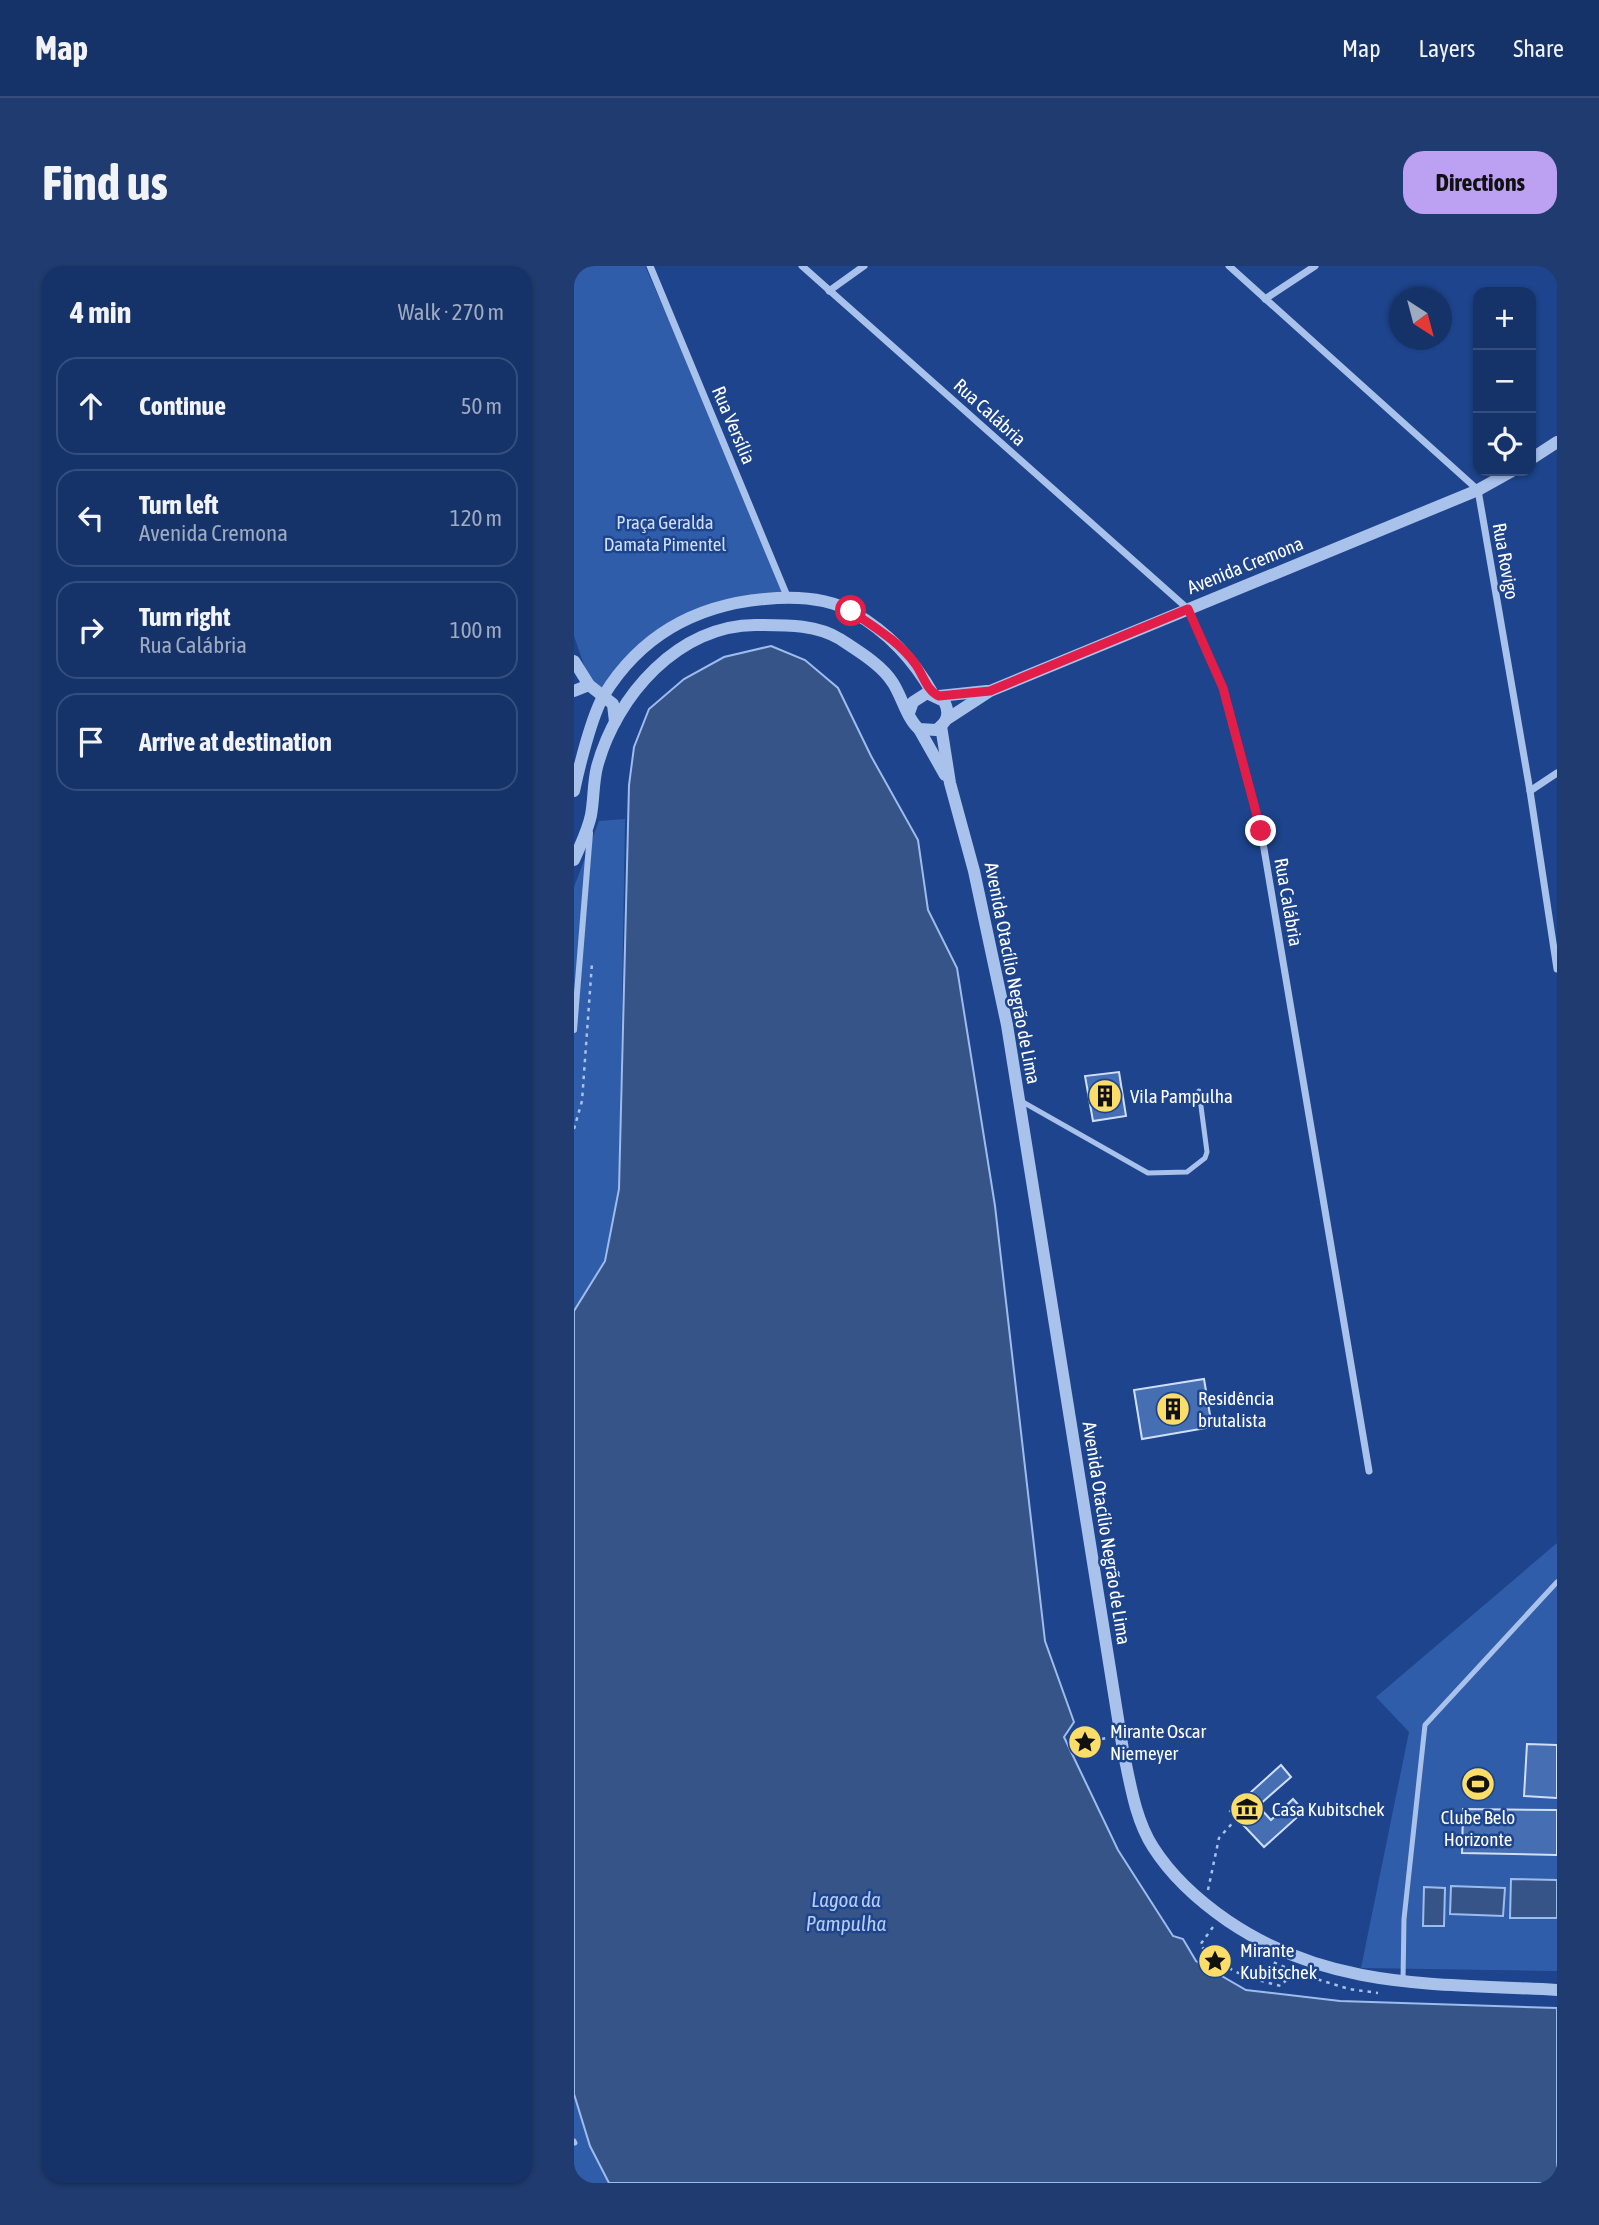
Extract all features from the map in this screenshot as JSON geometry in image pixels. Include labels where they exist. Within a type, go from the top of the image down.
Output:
[{"type":"street","name":"Rua Versília","points":[[650,266],[787,596]]},
{"type":"street","name":"Rua Calábria","points":[[802,266],[1188,609],[1223,688],[1261,831],[1369,1471]]},
{"type":"street","points":[[830,291],[864,266]]},
{"type":"street","points":[[1229,266],[1478,490]]},
{"type":"street","points":[[1265,299],[1315,266]]},
{"type":"street","points":[[1536,456],[1557,442]]},
{"type":"street","name":"Avenida Cremona","points":[[944,723],[990,691],[1478,490],[1504,476]]},
{"type":"street","name":"Rua Rovigo","points":[[1478,490],[1530,791],[1557,969]]},
{"type":"street","points":[[574,791],[575,772],[602,697],[628,663],[655,637],[680,621],[718,606],[787,596],[815,599],[851,611],[892,639],[916,663],[946,706],[944,723],[931,732],[919,729],[912,722],[892,680],[872,661],[837,637],[807,626],[746,625],[706,634],[672,654],[649,675],[615,722],[597,768],[590,817],[584,929],[574,1030]]},
{"type":"street","points":[[574,661],[589,685],[616,709],[615,722]]},
{"type":"street","points":[[574,691],[589,685]]},
{"type":"street","name":"Avenida Cremona","points":[[936,695],[990,691]]},
{"type":"street","points":[[909,713],[917,697],[936,695]]},
{"type":"street","name":"Avenida Otacílio Negrão de Lima","points":[[944,723],[950,783],[974,870],[1007,1025],[1120,1735],[1140,1821],[1177,1877],[1202,1902],[1246,1933],[1299,1960],[1363,1977],[1557,1990]]},
{"type":"street","name":"Avenida Otacílio Negrão de Lima","points":[[919,729],[950,783]]},
{"type":"street","points":[[1530,791],[1557,773]]},
{"type":"street","points":[[574,860],[590,817]]},
{"type":"lane","points":[[1019,1099],[1134,1167],[1148,1173],[1188,1172],[1205,1158],[1207,1152],[1199,1091]]},
{"type":"lane","points":[[1403,1980],[1404,1919],[1425,1726],[1557,1582]]},
{"type":"path","points":[[1084,1742],[1120,1735]]},
{"type":"path","points":[[1202,1902],[1208,1892],[1219,1838],[1237,1818]]},
{"type":"path","points":[[1211,1931],[1200,1945],[1215,1961],[1240,1976],[1281,1986],[1294,1971]]},
{"type":"green space","name":"Praça Geralda Damata Pimentel","points":[[574,266],[645,266],[792,598],[742,601],[659,639],[602,696],[590,683],[574,636]]},
{"type":"green space","points":[[625,819],[619,1189],[605,1261],[574,1311],[574,887],[599,821]]},
{"type":"green space","name":"Clube Belo Horizonte","points":[[1557,1543],[1557,1971],[1361,1968],[1409,1732],[1376,1697]]},
{"type":"green space","points":[[574,2094],[590,2146],[609,2183],[574,2183]]},
{"type":"water","name":"Lagoa da Pampulha","points":[[771,646],[805,660],[838,688],[871,756],[918,840],[928,910],[957,968],[995,1206],[1045,1641],[1074,1722],[1064,1737],[1118,1850],[1173,1936],[1183,1939],[1196,1961],[1246,1990],[1340,2001],[1557,2008],[1557,2183],[609,2183],[590,2146],[574,2094],[574,1311],[605,1261],[619,1189],[629,785],[634,747],[649,709],[684,679],[724,657]]},
{"type":"water","points":[[1511,1879],[1557,1880],[1557,1918],[1510,1918]]},
{"type":"water","points":[[1451,1886],[1505,1888],[1503,1916],[1450,1914]]},
{"type":"water","points":[[1424,1887],[1445,1888],[1444,1926],[1423,1926]]},
{"type":"building","name":"Vila Pampulha","points":[[1119,1072],[1126,1116],[1093,1121],[1085,1076]]},
{"type":"building","name":"Residência brutalista","points":[[1204,1379],[1212,1427],[1142,1439],[1134,1390]]},
{"type":"building","points":[[1527,1744],[1557,1745],[1557,1798],[1524,1796]]},
{"type":"building","name":"Casa Kubitschek","points":[[1281,1765],[1291,1777],[1258,1806],[1271,1820],[1293,1799],[1304,1811],[1264,1847],[1230,1811]]},
{"type":"building","points":[[1463,1809],[1557,1810],[1557,1855],[1462,1853]]},
{"type":"place","name":"Vila Pampulha","points":[[1105,1096]]},
{"type":"place","name":"Residência brutalista","points":[[1173,1409]]},
{"type":"place","name":"Mirante Oscar Niemeyer","points":[[1085,1742]]},
{"type":"place","name":"Clube Belo Horizonte","points":[[1478,1784]]},
{"type":"place","name":"Casa Kubitschek","points":[[1247,1809]]},
{"type":"place","name":"Mirante Kubitschek","points":[[1215,1961]]},
{"type":"route","points":[[851,611],[892,639],[916,663],[933,694],[939,696],[990,691],[1188,609],[1223,688],[1261,831]]}]
